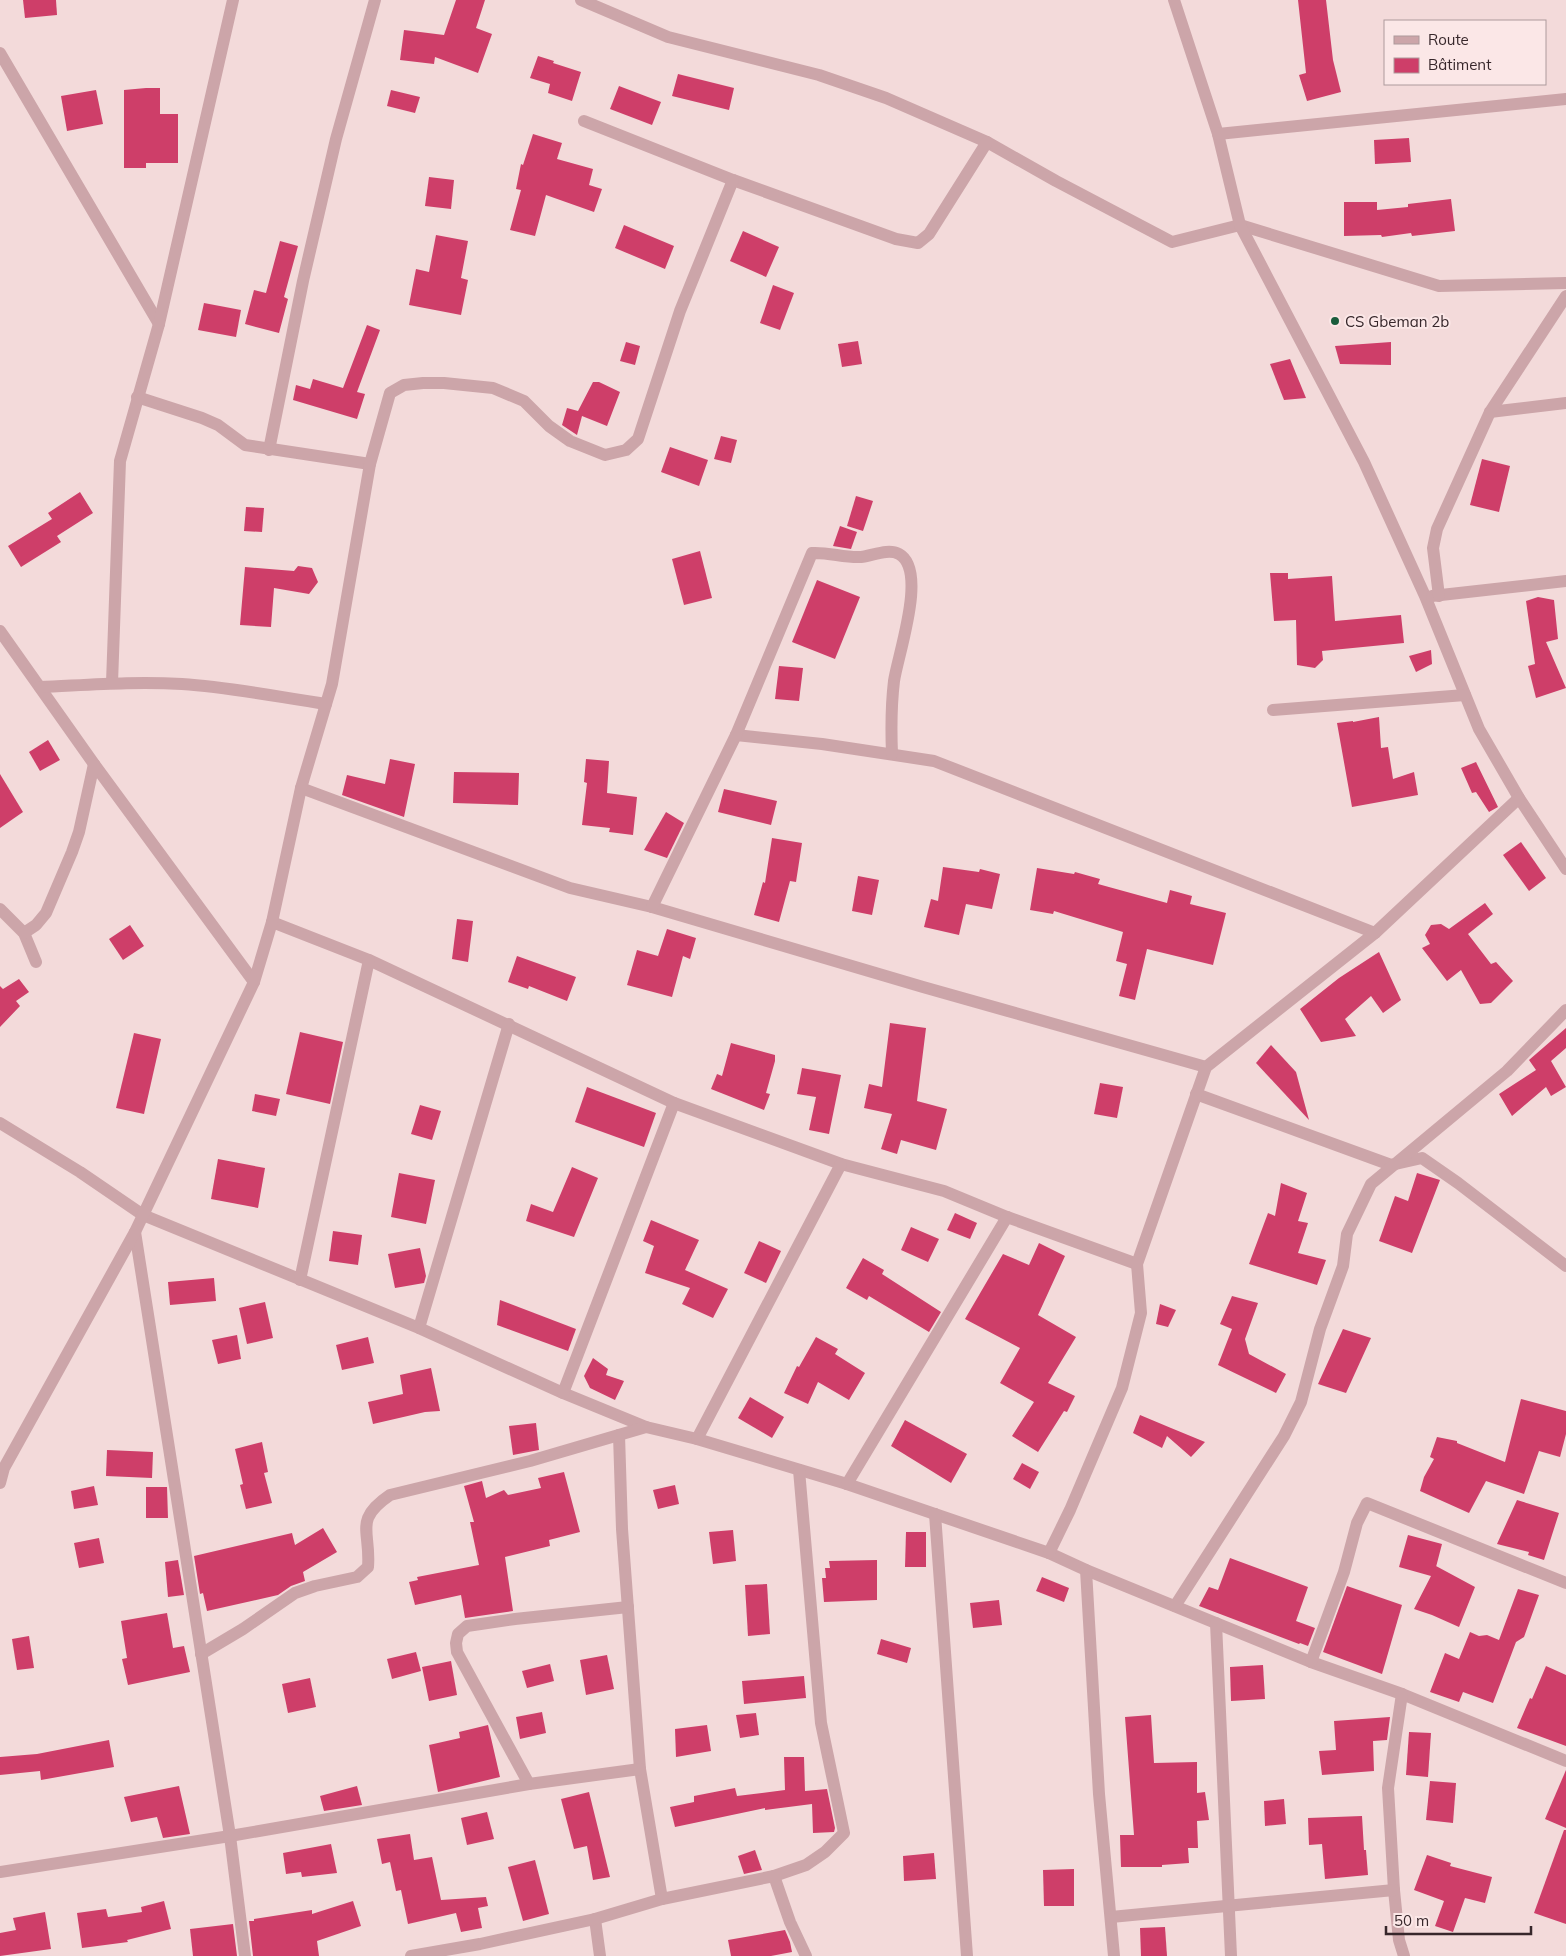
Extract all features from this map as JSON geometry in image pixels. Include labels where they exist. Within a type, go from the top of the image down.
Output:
[{"type":"street","points":[[112,683],[120,461],[159,324],[233,0]]},
{"type":"street","points":[[269,450],[303,280],[332,158],[375,0]]},
{"type":"street","points":[[581,0],[668,37],[827,78],[886,98],[987,142],[1056,182],[1172,242],[1240,225],[1439,286],[1566,283]]},
{"type":"street","points":[[1174,0],[1218,134],[1240,225],[1364,462],[1425,596],[1479,729],[1519,798],[1566,869]]},
{"type":"street","points":[[0,53],[159,324]]},
{"type":"street","points":[[1218,134],[1566,100]]},
{"type":"street","points":[[584,121],[733,180],[896,239],[918,243],[929,234],[987,142]]},
{"type":"street","points":[[0,1483],[2,1467],[135,1232],[254,982],[272,922],[301,788],[332,684],[370,464],[390,393],[404,385],[423,383],[493,388],[524,401],[549,426],[570,441],[605,456],[626,450],[638,439],[680,311],[733,180]]},
{"type":"street","points":[[1439,596],[1433,548],[1437,529],[1490,412],[1566,296]]},
{"type":"street","points":[[137,397],[218,425],[235,440],[245,445],[370,464]]},
{"type":"street","points":[[1490,412],[1566,403]]},
{"type":"street","points":[[652,907],[736,735],[812,553],[824,552],[840,556],[861,557],[890,552],[898,554],[908,562],[912,578],[909,614],[895,676],[891,708],[892,754]]},
{"type":"street","points":[[1425,596],[1566,581]]},
{"type":"street","points":[[0,631],[94,764],[254,982]]},
{"type":"street","points":[[40,687],[112,683],[182,684],[326,704]]},
{"type":"street","points":[[1273,710],[1464,695]]},
{"type":"street","points":[[736,735],[892,754],[934,762],[1375,933]]},
{"type":"street","points":[[24,933],[36,925],[46,913],[72,852],[79,832],[94,764]]},
{"type":"street","points":[[301,788],[570,888],[652,907],[932,990],[1206,1067]]},
{"type":"street","points":[[1049,1553],[1070,1510],[1122,1388],[1141,1313],[1137,1264],[1206,1067],[1375,933],[1519,798]]},
{"type":"street","points":[[0,910],[24,933],[36,962]]},
{"type":"street","points":[[272,922],[370,960],[674,1103],[841,1164],[944,1191],[1007,1217],[1137,1264]]},
{"type":"street","points":[[300,1280],[370,960]]},
{"type":"street","points":[[1175,1606],[1284,1436],[1301,1402],[1320,1329],[1343,1266],[1347,1234],[1370,1184],[1507,1070],[1566,1010]]},
{"type":"street","points":[[419,1328],[509,1024]]},
{"type":"street","points":[[1196,1094],[1391,1165],[1422,1158],[1458,1183],[1566,1266]]},
{"type":"street","points":[[563,1392],[674,1103]]},
{"type":"street","points":[[0,1122],[80,1172],[143,1215],[419,1328],[646,1427],[697,1439],[847,1484],[1049,1553],[1311,1662],[1402,1694],[1566,1761]]},
{"type":"street","points":[[697,1439],[841,1164]]},
{"type":"street","points":[[847,1484],[1007,1217]]},
{"type":"street","points":[[135,1232],[230,1836],[245,1956]]},
{"type":"street","points":[[201,1654],[243,1629],[296,1593],[314,1586],[357,1577],[368,1567],[367,1517],[375,1505],[390,1495],[530,1461],[646,1427]]},
{"type":"street","points":[[619,1435],[622,1529],[640,1769],[662,1900]]},
{"type":"street","points":[[411,1956],[480,1944],[596,1919],[662,1900],[774,1876],[806,1865],[825,1852],[844,1833],[822,1723],[799,1470]]},
{"type":"street","points":[[1311,1662],[1344,1572],[1357,1523],[1367,1503],[1566,1583]]},
{"type":"street","points":[[935,1514],[967,1956]]},
{"type":"street","points":[[1086,1570],[1100,1794],[1114,1956]]},
{"type":"street","points":[[529,1784],[457,1652],[458,1634],[467,1626],[628,1607]]},
{"type":"street","points":[[1216,1623],[1231,1956]]},
{"type":"street","points":[[1402,1694],[1388,1788],[1394,1890],[1399,1940],[1404,1956]]},
{"type":"street","points":[[0,1872],[230,1836],[529,1784],[640,1769]]},
{"type":"street","points":[[774,1876],[790,1922],[806,1956]]},
{"type":"street","points":[[1111,1917],[1394,1890]]},
{"type":"street","points":[[596,1919],[600,1956]]},
{"type":"building","points":[[23,0],[56,0],[57,15],[25,18]]},
{"type":"building","points":[[456,0],[485,0],[476,28],[492,34],[478,73],[435,57],[434,64],[400,60],[404,30],[444,35]]},
{"type":"building","points":[[1298,0],[1326,0],[1333,60],[1341,92],[1307,101],[1299,75],[1306,73]]},
{"type":"building","points":[[538,56],[581,72],[572,101],[548,93],[550,84],[530,78]]},
{"type":"building","points":[[678,74],[734,88],[729,110],[672,96]]},
{"type":"building","points":[[619,86],[661,102],[652,125],[610,109]]},
{"type":"building","points":[[160,88],[160,114],[178,114],[178,163],[146,163],[146,168],[124,168],[124,90]]},
{"type":"building","points":[[96,90],[103,124],[67,131],[61,96]]},
{"type":"building","points":[[391,90],[420,97],[415,113],[387,106]]},
{"type":"building","points":[[533,134],[562,143],[557,159],[593,169],[589,185],[602,189],[594,212],[546,195],[535,236],[510,230],[521,190],[516,189],[521,164],[523,165]]},
{"type":"building","points":[[1409,138],[1411,162],[1375,164],[1374,140]]},
{"type":"building","points":[[429,177],[454,180],[451,209],[425,206]]},
{"type":"building","points":[[1451,199],[1455,231],[1412,236],[1411,233],[1382,237],[1381,235],[1344,236],[1344,202],[1377,202],[1377,210],[1408,207],[1408,204]]},
{"type":"building","points":[[624,225],[674,246],[665,269],[615,248]]},
{"type":"building","points":[[743,231],[779,247],[766,277],[730,261]]},
{"type":"building","points":[[436,235],[468,241],[461,278],[468,280],[461,315],[409,305],[416,269],[429,272]]},
{"type":"building","points":[[280,241],[298,246],[284,297],[288,299],[279,333],[245,324],[254,290],[266,293]]},
{"type":"building","points":[[773,285],[794,293],[780,330],[760,323]]},
{"type":"building","points":[[204,303],[241,310],[236,337],[198,330]]},
{"type":"building","points":[[367,325],[380,330],[357,392],[365,394],[357,419],[293,400],[296,385],[310,389],[313,379],[343,388]]},
{"type":"building","points":[[858,341],[862,364],[842,367],[838,344]]},
{"type":"building","points":[[626,342],[640,346],[635,365],[620,361]]},
{"type":"building","points":[[1391,342],[1391,365],[1340,364],[1335,346]]},
{"type":"building","points":[[1290,359],[1306,398],[1284,400],[1270,364]]},
{"type":"building","points":[[593,382],[599,382],[620,392],[607,426],[582,416],[577,435],[562,425],[567,408],[578,411]]},
{"type":"building","points":[[721,436],[737,440],[731,463],[714,459]]},
{"type":"building","points":[[670,447],[708,460],[699,486],[661,472]]},
{"type":"building","points":[[1482,459],[1510,466],[1499,512],[1470,505]]},
{"type":"building","points":[[80,492],[93,513],[57,536],[61,542],[21,567],[8,546],[52,519],[48,513]]},
{"type":"building","points":[[856,496],[873,501],[863,531],[847,526]]},
{"type":"building","points":[[246,507],[264,508],[262,532],[244,531]]},
{"type":"building","points":[[840,526],[857,532],[851,549],[833,546]]},
{"type":"building","points":[[700,551],[712,598],[684,605],[672,559]]},
{"type":"building","points":[[298,566],[312,568],[318,582],[309,594],[274,588],[271,627],[240,625],[245,567],[294,571]]},
{"type":"building","points":[[1270,573],[1288,573],[1288,579],[1332,576],[1335,621],[1401,615],[1404,643],[1322,651],[1323,660],[1315,668],[1297,665],[1296,620],[1274,621]]},
{"type":"building","points":[[817,580],[860,597],[835,659],[792,642]]},
{"type":"building","points":[[1538,597],[1554,600],[1558,639],[1546,642],[1566,688],[1536,698],[1528,666],[1535,664],[1526,601]]},
{"type":"building","points":[[1431,650],[1432,664],[1416,672],[1409,656]]},
{"type":"building","points":[[779,666],[803,668],[799,701],[775,699]]},
{"type":"building","points":[[1379,717],[1381,748],[1388,747],[1393,779],[1414,772],[1418,795],[1352,807],[1337,723]]},
{"type":"building","points":[[48,740],[60,760],[40,771],[29,752]]},
{"type":"building","points":[[390,759],[415,764],[404,817],[342,795],[347,775],[385,784]]},
{"type":"building","points":[[586,759],[609,761],[607,793],[637,797],[633,835],[609,832],[610,828],[582,825],[587,783],[584,782]]},
{"type":"building","points":[[1476,762],[1498,807],[1489,812],[1476,792],[1472,793],[1461,768]]},
{"type":"building","points":[[454,772],[519,773],[518,805],[453,803]]},
{"type":"building","points":[[0,774],[23,812],[0,828]]},
{"type":"building","points":[[724,789],[777,801],[771,825],[718,812]]},
{"type":"building","points":[[666,812],[684,823],[667,858],[644,850]]},
{"type":"building","points":[[772,838],[802,843],[796,882],[790,881],[779,922],[754,915],[763,882],[765,883]]},
{"type":"building","points":[[1521,842],[1546,878],[1529,891],[1503,855]]},
{"type":"building","points":[[943,867],[979,872],[980,869],[1000,874],[992,909],[966,904],[959,935],[924,927],[931,899],[938,901]]},
{"type":"building","points":[[1037,868],[1074,874],[1075,872],[1100,879],[1098,884],[1167,903],[1170,890],[1192,896],[1190,904],[1226,913],[1213,965],[1147,949],[1135,1000],[1119,996],[1127,964],[1116,961],[1123,932],[1054,911],[1053,914],[1030,910]]},
{"type":"building","points":[[858,876],[879,880],[872,915],[852,911]]},
{"type":"building","points":[[1485,903],[1493,914],[1468,934],[1491,964],[1496,962],[1513,981],[1491,1003],[1480,1004],[1461,970],[1447,981],[1422,948],[1430,944],[1425,935],[1431,925],[1441,924],[1449,929]]},
{"type":"building","points":[[457,919],[473,921],[468,962],[452,959]]},
{"type":"building","points":[[130,925],[144,946],[123,960],[109,939]]},
{"type":"building","points":[[667,929],[696,938],[690,959],[683,956],[672,997],[627,985],[637,950],[658,956]]},
{"type":"building","points":[[1379,952],[1401,1000],[1383,1013],[1371,996],[1345,1019],[1356,1036],[1321,1042],[1300,1009],[1339,978]]},
{"type":"building","points":[[517,956],[576,977],[567,1001],[529,986],[528,989],[508,982]]},
{"type":"building","points":[[19,979],[29,992],[16,1001],[20,1006],[0,1027],[0,986],[3,989]]},
{"type":"building","points":[[890,1023],[926,1028],[917,1101],[947,1109],[936,1150],[901,1140],[897,1154],[881,1149],[892,1114],[864,1108],[869,1084],[882,1087]]},
{"type":"building","points":[[1566,1028],[1566,1048],[1551,1061],[1566,1087],[1551,1096],[1546,1087],[1512,1116],[1499,1094],[1536,1070],[1529,1060]]},
{"type":"building","points":[[300,1032],[343,1042],[330,1104],[286,1094]]},
{"type":"building","points":[[134,1033],[161,1039],[144,1114],[116,1108]]},
{"type":"building","points":[[731,1043],[775,1055],[766,1093],[770,1094],[764,1110],[711,1089],[717,1074],[722,1076]]},
{"type":"building","points":[[1271,1045],[1296,1072],[1309,1120],[1256,1063]]},
{"type":"building","points":[[802,1068],[841,1075],[829,1134],[809,1130],[816,1097],[797,1094]]},
{"type":"building","points":[[1100,1083],[1123,1087],[1117,1118],[1094,1114]]},
{"type":"building","points":[[587,1087],[656,1113],[644,1147],[575,1122]]},
{"type":"building","points":[[255,1094],[280,1099],[276,1116],[252,1111]]},
{"type":"building","points":[[420,1105],[441,1111],[432,1140],[411,1134]]},
{"type":"building","points":[[218,1159],[265,1168],[258,1208],[211,1199]]},
{"type":"building","points":[[572,1167],[598,1178],[574,1237],[526,1221],[531,1204],[553,1212]]},
{"type":"building","points":[[399,1173],[435,1180],[426,1224],[391,1217]]},
{"type":"building","points":[[1417,1173],[1440,1180],[1412,1253],[1379,1241],[1395,1196],[1408,1201]]},
{"type":"building","points":[[1281,1183],[1307,1193],[1298,1221],[1308,1223],[1298,1253],[1326,1260],[1317,1285],[1249,1264],[1268,1213],[1275,1216]]},
{"type":"building","points":[[955,1213],[977,1223],[970,1239],[947,1230]]},
{"type":"building","points":[[651,1220],[699,1240],[685,1270],[728,1289],[713,1318],[682,1304],[690,1288],[645,1273],[654,1246],[643,1241]]},
{"type":"building","points":[[911,1227],[939,1239],[928,1262],[901,1250]]},
{"type":"building","points":[[333,1231],[362,1235],[358,1265],[329,1261]]},
{"type":"building","points":[[759,1241],[781,1251],[766,1283],[744,1273]]},
{"type":"building","points":[[1039,1243],[1065,1256],[1038,1315],[1076,1337],[1048,1383],[1075,1396],[1067,1412],[1064,1411],[1038,1452],[1012,1436],[1034,1402],[1000,1383],[1020,1348],[965,1319],[1003,1254],[1029,1265]]},
{"type":"building","points":[[420,1248],[426,1276],[424,1283],[395,1288],[388,1254]]},
{"type":"building","points":[[863,1258],[884,1270],[882,1274],[941,1312],[929,1332],[869,1296],[867,1300],[846,1288]]},
{"type":"building","points":[[214,1278],[216,1301],[170,1305],[168,1282]]},
{"type":"building","points":[[1232,1296],[1258,1303],[1245,1339],[1249,1354],[1286,1374],[1276,1393],[1218,1365],[1232,1329],[1220,1324]]},
{"type":"building","points":[[500,1300],[576,1329],[568,1351],[497,1325]]},
{"type":"building","points":[[265,1302],[273,1338],[247,1344],[239,1308]]},
{"type":"building","points":[[1160,1304],[1176,1310],[1168,1327],[1156,1324]]},
{"type":"building","points":[[1343,1329],[1371,1338],[1346,1393],[1318,1384]]},
{"type":"building","points":[[237,1335],[241,1359],[218,1364],[212,1340]]},
{"type":"building","points":[[368,1337],[374,1363],[342,1370],[336,1345]]},
{"type":"building","points":[[816,1337],[838,1349],[835,1354],[865,1373],[849,1400],[818,1382],[808,1404],[784,1393],[797,1366],[799,1367]]},
{"type":"building","points":[[593,1358],[608,1369],[606,1375],[624,1381],[615,1400],[590,1388],[584,1376]]},
{"type":"building","points":[[431,1368],[440,1411],[425,1412],[373,1424],[368,1402],[403,1394],[400,1375]]},
{"type":"building","points":[[750,1397],[784,1417],[772,1438],[738,1418]]},
{"type":"building","points":[[1521,1399],[1566,1411],[1566,1434],[1560,1457],[1539,1451],[1524,1494],[1486,1481],[1469,1513],[1420,1491],[1424,1477],[1434,1459],[1430,1457],[1437,1437],[1457,1441],[1457,1443],[1505,1462]]},
{"type":"building","points":[[1140,1415],[1205,1442],[1191,1457],[1167,1436],[1162,1448],[1133,1433]]},
{"type":"building","points":[[905,1420],[967,1454],[951,1483],[891,1446]]},
{"type":"building","points":[[536,1423],[539,1450],[513,1455],[509,1426]]},
{"type":"building","points":[[262,1442],[268,1472],[264,1473],[272,1503],[246,1509],[240,1485],[243,1484],[235,1449]]},
{"type":"building","points":[[107,1450],[153,1452],[152,1478],[106,1476]]},
{"type":"building","points":[[1022,1463],[1039,1472],[1030,1489],[1013,1479]]},
{"type":"building","points":[[564,1472],[580,1532],[549,1540],[550,1546],[505,1557],[513,1611],[465,1618],[461,1595],[415,1605],[409,1582],[418,1580],[417,1577],[479,1565],[470,1522],[474,1522],[464,1486],[482,1481],[486,1498],[504,1490],[508,1495],[541,1488],[538,1478]]},
{"type":"building","points":[[675,1485],[679,1504],[658,1509],[653,1490]]},
{"type":"building","points":[[94,1486],[98,1505],[74,1509],[71,1491]]},
{"type":"building","points":[[146,1487],[167,1487],[168,1518],[146,1518]]},
{"type":"building","points":[[1517,1500],[1559,1513],[1544,1560],[1528,1555],[1529,1552],[1497,1544]]},
{"type":"building","points":[[323,1528],[337,1552],[303,1572],[305,1581],[291,1586],[278,1595],[207,1611],[203,1593],[200,1594],[194,1556],[292,1533],[295,1545]]},
{"type":"building","points":[[733,1530],[736,1561],[713,1564],[709,1532]]},
{"type":"building","points":[[906,1532],[926,1532],[926,1567],[905,1567]]},
{"type":"building","points":[[1408,1535],[1442,1544],[1436,1566],[1475,1587],[1459,1627],[1414,1609],[1431,1576],[1399,1567]]},
{"type":"building","points":[[99,1538],[104,1563],[79,1568],[74,1543]]},
{"type":"building","points":[[1230,1558],[1308,1587],[1296,1621],[1315,1628],[1308,1646],[1199,1606],[1209,1587],[1218,1590]]},
{"type":"building","points":[[178,1560],[184,1595],[168,1597],[165,1562]]},
{"type":"building","points":[[877,1560],[877,1600],[824,1602],[822,1578],[826,1578],[825,1568],[830,1568],[829,1561]]},
{"type":"building","points":[[1042,1577],[1069,1588],[1064,1602],[1036,1591]]},
{"type":"building","points":[[767,1584],[770,1634],[748,1636],[745,1585]]},
{"type":"building","points":[[1347,1586],[1402,1605],[1382,1674],[1323,1652]]},
{"type":"building","points":[[1518,1589],[1539,1595],[1524,1637],[1516,1642],[1493,1703],[1463,1692],[1459,1702],[1430,1692],[1445,1653],[1459,1659],[1470,1632],[1479,1636],[1487,1635],[1499,1640]]},
{"type":"building","points":[[999,1600],[1002,1625],[973,1628],[970,1603]]},
{"type":"building","points":[[167,1613],[173,1648],[184,1646],[190,1672],[128,1685],[122,1659],[127,1658],[121,1621]]},
{"type":"building","points":[[29,1636],[34,1668],[17,1670],[12,1639]]},
{"type":"building","points":[[881,1639],[911,1648],[907,1663],[877,1654]]},
{"type":"building","points":[[416,1652],[421,1671],[392,1679],[387,1659]]},
{"type":"building","points":[[607,1655],[614,1689],[586,1695],[580,1660]]},
{"type":"building","points":[[451,1661],[457,1695],[429,1701],[422,1667]]},
{"type":"building","points":[[550,1664],[554,1681],[527,1688],[522,1671]]},
{"type":"building","points":[[1263,1665],[1265,1699],[1231,1701],[1230,1667]]},
{"type":"building","points":[[1546,1666],[1566,1675],[1566,1746],[1517,1728]]},
{"type":"building","points":[[804,1676],[806,1698],[744,1704],[742,1681]]},
{"type":"building","points":[[310,1678],[316,1707],[288,1713],[282,1684]]},
{"type":"building","points":[[542,1712],[546,1733],[520,1739],[516,1717]]},
{"type":"building","points":[[756,1713],[759,1735],[740,1738],[736,1715]]},
{"type":"building","points":[[1151,1715],[1154,1763],[1197,1762],[1197,1793],[1205,1792],[1209,1820],[1197,1821],[1198,1848],[1188,1848],[1189,1863],[1162,1865],[1162,1867],[1121,1867],[1120,1835],[1134,1835],[1125,1717]]},
{"type":"building","points":[[1390,1717],[1387,1740],[1373,1741],[1374,1771],[1322,1775],[1319,1751],[1336,1750],[1334,1721]]},
{"type":"building","points":[[488,1725],[500,1777],[438,1792],[429,1745],[460,1738],[459,1732]]},
{"type":"building","points":[[707,1725],[711,1751],[676,1757],[675,1729]]},
{"type":"building","points":[[1409,1732],[1431,1733],[1428,1777],[1406,1775]]},
{"type":"building","points":[[109,1740],[114,1767],[41,1780],[40,1771],[0,1775],[0,1757],[37,1754]]},
{"type":"building","points":[[784,1757],[804,1757],[805,1791],[827,1789],[835,1828],[834,1832],[813,1833],[812,1804],[765,1810],[765,1808],[675,1827],[670,1807],[694,1802],[694,1796],[735,1788],[737,1796],[785,1790]]},
{"type":"building","points":[[1566,1770],[1566,1828],[1545,1819]]},
{"type":"building","points":[[1430,1781],[1456,1783],[1453,1823],[1426,1820]]},
{"type":"building","points":[[179,1786],[190,1834],[163,1838],[157,1817],[131,1822],[124,1797]]},
{"type":"building","points":[[357,1786],[362,1805],[324,1811],[320,1796]]},
{"type":"building","points":[[589,1792],[610,1877],[593,1880],[587,1846],[574,1849],[561,1799]]},
{"type":"building","points":[[1284,1799],[1286,1824],[1265,1826],[1264,1801]]},
{"type":"building","points":[[487,1812],[494,1839],[467,1845],[461,1818]]},
{"type":"building","points":[[1362,1816],[1368,1875],[1325,1879],[1322,1844],[1309,1845],[1308,1818]]},
{"type":"building","points":[[1564,1830],[1566,1830],[1566,1924],[1534,1913]]},
{"type":"building","points":[[410,1834],[414,1860],[432,1857],[441,1900],[486,1897],[488,1906],[478,1908],[482,1928],[461,1932],[456,1913],[408,1924],[401,1890],[396,1891],[390,1862],[382,1864],[377,1839]]},
{"type":"building","points":[[331,1844],[337,1873],[302,1877],[301,1872],[286,1874],[283,1853]]},
{"type":"building","points":[[755,1850],[762,1870],[744,1874],[738,1856]]},
{"type":"building","points":[[934,1853],[936,1879],[904,1881],[903,1856]]},
{"type":"building","points":[[1427,1855],[1451,1863],[1450,1866],[1492,1877],[1485,1903],[1465,1898],[1453,1932],[1435,1926],[1444,1901],[1414,1890]]},
{"type":"building","points":[[535,1860],[549,1914],[523,1921],[508,1867]]},
{"type":"building","points":[[1074,1869],[1074,1906],[1044,1906],[1043,1870]]},
{"type":"building","points":[[164,1901],[171,1929],[127,1940],[128,1942],[82,1948],[77,1913],[106,1909],[108,1917],[142,1912],[141,1907]]},
{"type":"building","points":[[353,1901],[361,1926],[317,1941],[319,1956],[253,1956],[249,1921],[312,1910],[312,1914]]},
{"type":"building","points":[[45,1912],[51,1949],[0,1956],[0,1933],[16,1930],[13,1918]]},
{"type":"building","points":[[233,1924],[237,1956],[193,1956],[190,1929]]},
{"type":"building","points":[[1165,1927],[1167,1956],[1141,1956],[1140,1928]]},
{"type":"building","points":[[785,1930],[792,1952],[771,1956],[731,1956],[728,1940]]},
{"type":"place","name":"CS Gbeman 2b","points":[[1335,321]]}]
